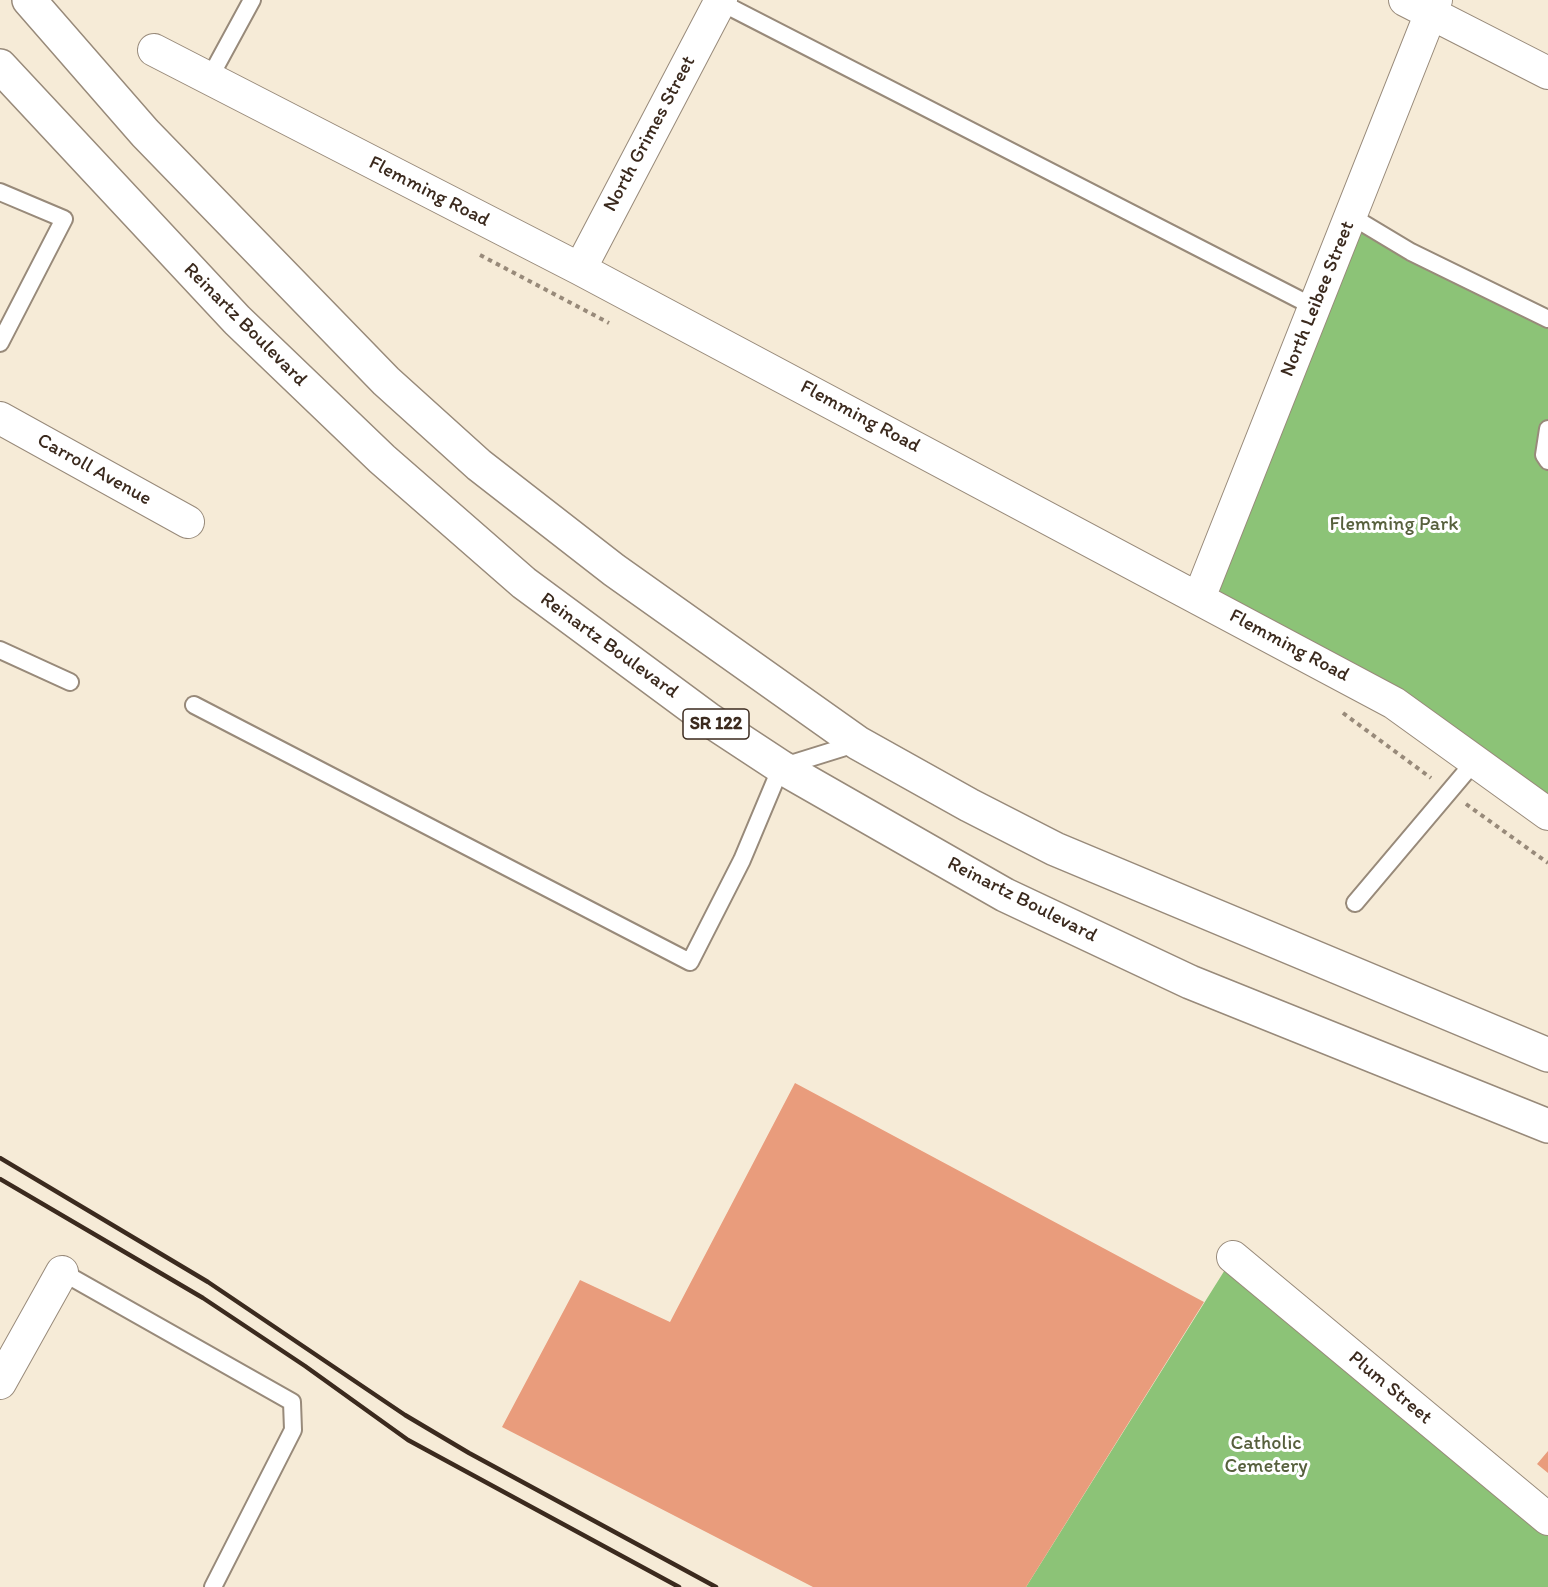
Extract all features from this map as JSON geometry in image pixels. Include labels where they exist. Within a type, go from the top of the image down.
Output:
[{"type":"main road","points":[[29,0],[146,133],[386,381],[479,465],[614,570],[858,743],[969,805],[1055,849],[1548,1055]]},
{"type":"main road","name":"Reinartz Boulevard","points":[[0,66],[237,320],[382,459],[458,528],[596,639],[781,767],[1005,895],[1190,982],[1548,1126]]},
{"type":"main road","points":[[0,99],[34,100]]},
{"type":"street","name":"North Grimes Street","points":[[580,269],[719,1]]},
{"type":"street","name":"North Leibee Street","points":[[1199,597],[1351,216],[1424,5]]},
{"type":"street","points":[[1424,5],[1548,73]]},
{"type":"street","name":"Flemming Road","points":[[154,50],[580,269],[1394,703],[1548,814]]},
{"type":"street","name":"Carroll Avenue","points":[[0,418],[188,522]]},
{"type":"street","name":"Plum Street","points":[[1233,1257],[1548,1519]]},
{"type":"street","points":[[0,1383],[62,1272]]},
{"type":"lane","points":[[209,79],[252,0]]},
{"type":"lane","points":[[719,1],[1314,308]]},
{"type":"lane","points":[[0,192],[64,219],[0,343]]},
{"type":"lane","points":[[1351,216],[1411,252],[1548,319]]},
{"type":"lane","points":[[1548,429],[1544,455],[1548,461]]},
{"type":"lane","points":[[0,650],[70,682]]},
{"type":"lane","points":[[194,705],[690,962],[742,860],[781,767],[858,743]]},
{"type":"lane","points":[[1355,903],[1475,761]]},
{"type":"lane","points":[[62,1272],[292,1402],[293,1430],[213,1587]]},
{"type":"path","points":[[474,252],[612,324]]},
{"type":"path","points":[[1340,711],[1548,862]]},
{"type":"green space","name":"Flemming Park","points":[[1351,216],[1548,319],[1548,814],[1199,598]]},
{"type":"green space","name":"Catholic Cemetery","points":[[1233,1257],[1548,1519],[1548,1587],[1026,1587]]},
{"type":"building","points":[[795,1083],[1204,1302],[1026,1587],[813,1587],[502,1427],[580,1280],[670,1322]]},
{"type":"building","points":[[1548,1451],[1548,1473],[1537,1464]]},
{"type":"railway","points":[[0,1158],[208,1282],[405,1415],[469,1453],[716,1587]]},
{"type":"railway","points":[[0,1179],[203,1298],[305,1366],[408,1440],[679,1587]]}]
